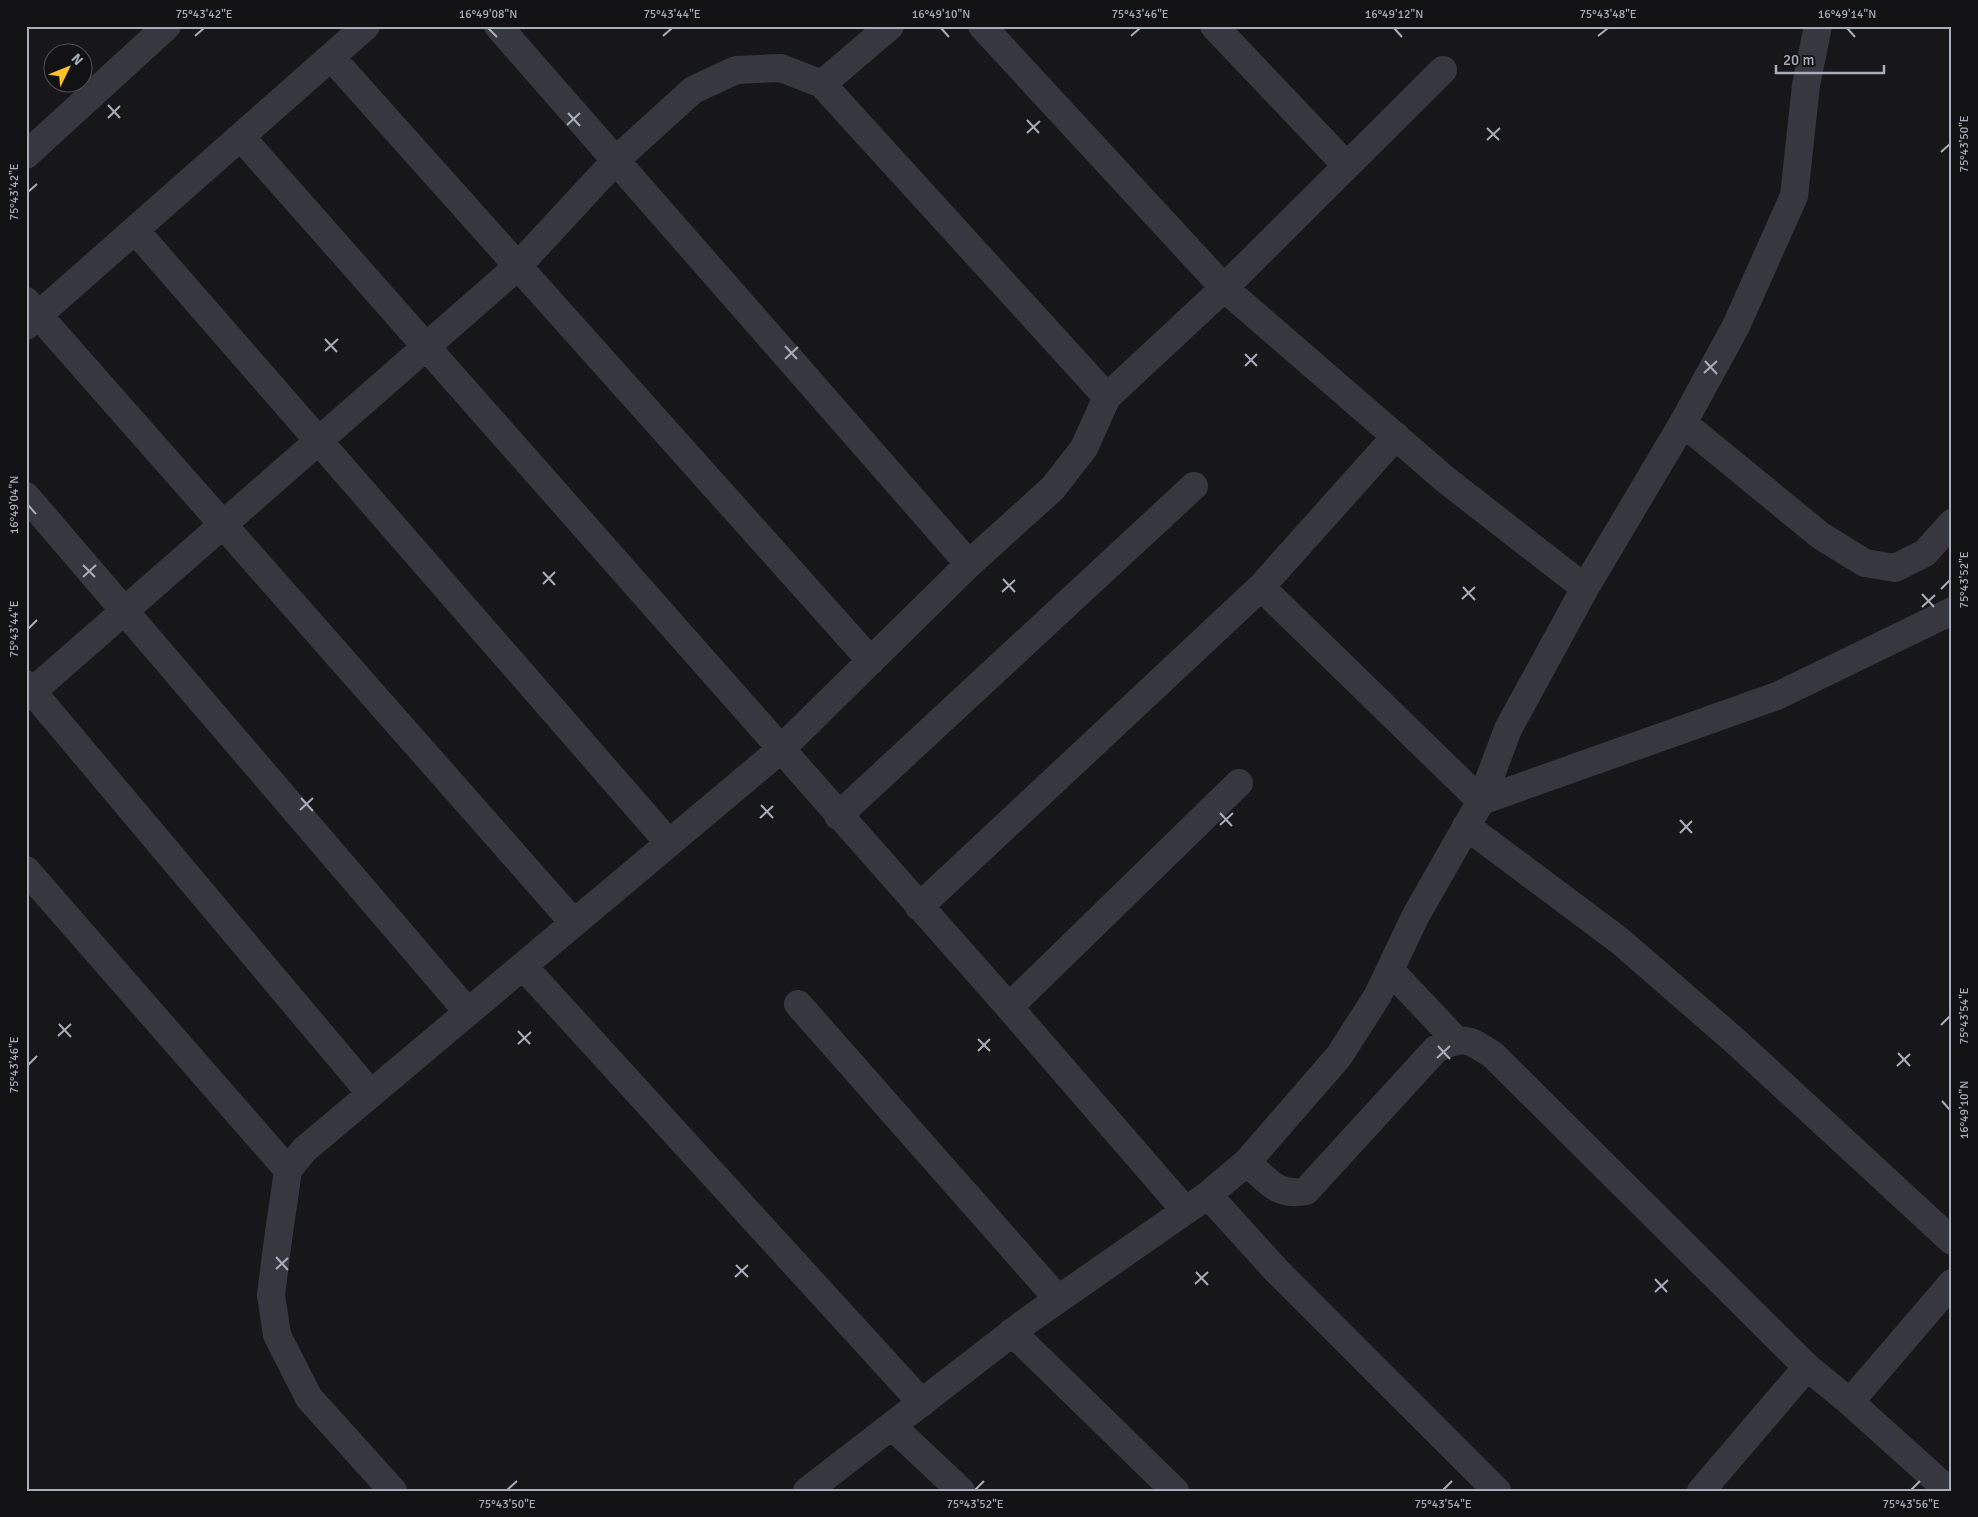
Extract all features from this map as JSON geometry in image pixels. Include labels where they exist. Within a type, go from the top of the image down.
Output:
[{"type":"street","points":[[26,155],[168,26]]},
{"type":"street","points":[[366,26],[135,230],[30,314],[222,526],[574,923]]},
{"type":"street","points":[[498,26],[969,564]]},
{"type":"street","points":[[822,84],[890,26]]},
{"type":"street","points":[[982,26],[1224,288],[1446,480],[1585,588]]},
{"type":"street","points":[[1214,26],[1346,165]]},
{"type":"street","points":[[807,1491],[1012,1332],[1208,1195],[1247,1162],[1338,1056],[1378,995],[1415,917],[1481,801],[1508,729],[1585,588],[1683,422],[1736,326],[1794,196],[1806,84],[1818,26]]},
{"type":"street","points":[[331,58],[871,660]]},
{"type":"street","points":[[371,1094],[28,691],[124,612],[517,267],[616,160],[693,90],[736,70],[781,68],[822,84],[1107,397]]},
{"type":"street","points":[[393,1491],[309,1398],[277,1336],[271,1295],[288,1170],[304,1150],[780,750],[969,564],[1053,488],[1084,448],[1107,397],[1224,288],[1443,70]]},
{"type":"street","points":[[241,137],[838,816],[1009,1007],[1184,1210]]},
{"type":"street","points":[[135,230],[669,843]]},
{"type":"street","points":[[1683,422],[1821,536],[1865,563],[1895,568],[1925,553],[1952,523]]},
{"type":"street","points":[[920,907],[1261,587],[1396,436]]},
{"type":"street","points":[[838,816],[1194,486]]},
{"type":"street","points":[[26,496],[468,1012]]},
{"type":"street","points":[[1261,587],[1481,801]]},
{"type":"street","points":[[1481,801],[1777,696],[1952,611]]},
{"type":"street","points":[[1009,1007],[1239,783]]},
{"type":"street","points":[[1466,826],[1620,942],[1734,1040],[1952,1241]]},
{"type":"street","points":[[26,870],[288,1170]]},
{"type":"street","points":[[523,966],[922,1402]]},
{"type":"street","points":[[1390,970],[1454,1039]]},
{"type":"street","points":[[798,1004],[1058,1299]]},
{"type":"street","points":[[1247,1162],[1278,1190],[1291,1194],[1306,1191],[1436,1048],[1454,1039],[1472,1041],[1494,1055],[1807,1367],[1947,1480]]},
{"type":"street","points":[[1208,1195],[1276,1270],[1496,1491]]},
{"type":"street","points":[[1850,1402],[1952,1283]]},
{"type":"street","points":[[1012,1332],[1175,1491]]},
{"type":"street","points":[[1700,1491],[1807,1367]]},
{"type":"street","points":[[892,1426],[961,1491]]}]
